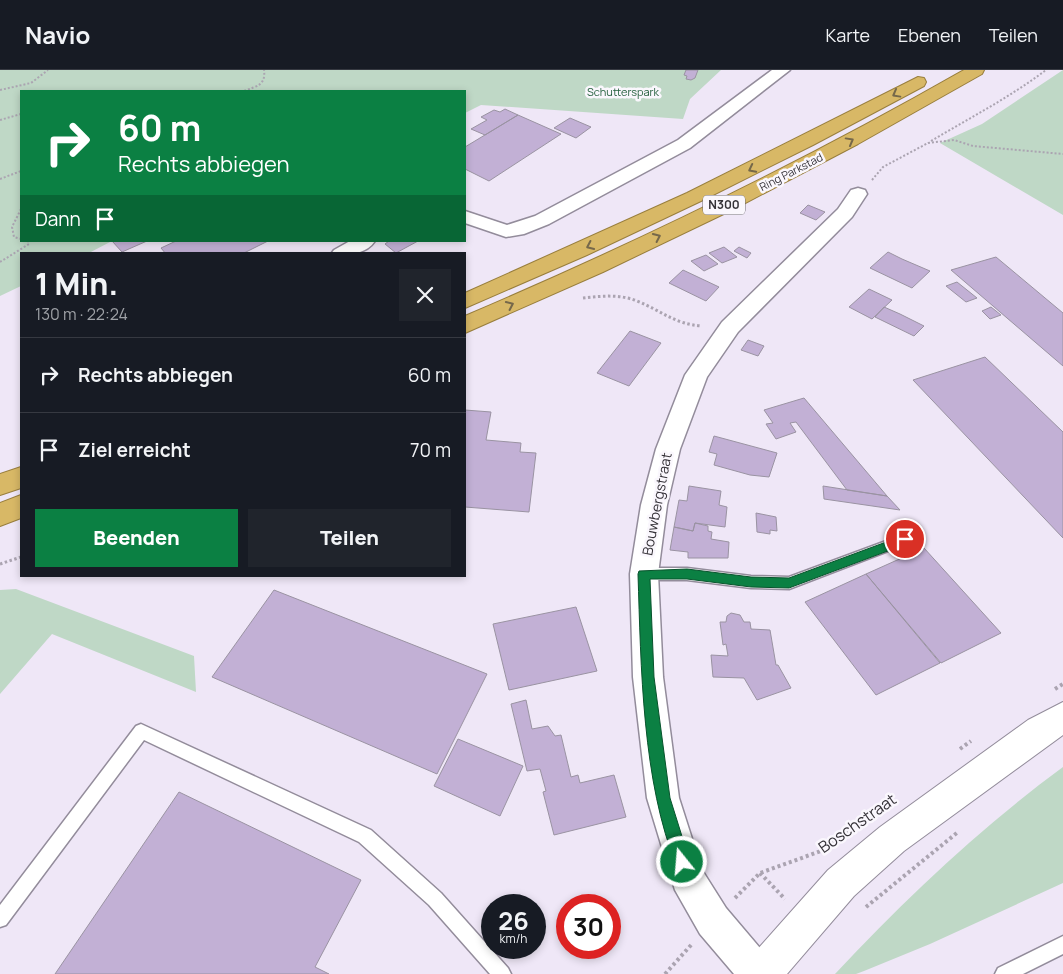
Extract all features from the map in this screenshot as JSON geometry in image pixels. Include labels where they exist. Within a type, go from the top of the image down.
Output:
[{"type":"highway","name":"Ring Parkstad","points":[[466,325],[664,234],[808,164],[976,70]]},
{"type":"highway","name":"Ring Parkstad","points":[[466,301],[542,268],[715,188],[856,116],[931,74]]},
{"type":"highway","points":[[0,486],[20,478]]},
{"type":"highway","points":[[0,515],[20,506]]},
{"type":"street","points":[[466,217],[496,230],[517,230],[627,176],[684,144],[782,70]]},
{"type":"street","name":"Bouwbergstraat","points":[[758,974],[714,921],[687,878],[663,798],[648,677],[644,574],[654,505],[668,449],[696,375],[730,327],[845,213],[858,194]]},
{"type":"street","points":[[345,252],[363,242]]},
{"type":"street","points":[[762,974],[841,883],[892,839],[1040,730],[1054,705]]},
{"type":"lane","points":[[644,574],[687,574],[751,582],[789,583],[905,539]]},
{"type":"lane","points":[[0,919],[141,731],[364,836],[435,900],[502,974]]},
{"type":"lane","points":[[1004,974],[1063,945]]},
{"type":"path","points":[[0,90],[32,83],[48,70]]},
{"type":"path","points":[[247,90],[262,84],[265,78],[264,70]]},
{"type":"path","points":[[858,194],[883,167],[928,143],[995,102],[1016,92],[1046,70]]},
{"type":"path","points":[[0,120],[20,114]]},
{"type":"path","points":[[928,143],[954,140],[973,146],[1063,154]]},
{"type":"path","points":[[0,179],[20,171]]},
{"type":"path","points":[[20,211],[12,227],[14,237],[20,239]]},
{"type":"path","points":[[0,262],[25,249],[28,242]]},
{"type":"path","points":[[579,298],[608,295],[636,300],[684,325],[730,327]]},
{"type":"path","points":[[0,564],[20,557]]},
{"type":"path","points":[[1054,705],[1063,684]]},
{"type":"path","points":[[958,750],[974,739]]},
{"type":"path","name":"Boschstraat","points":[[665,974],[760,873],[821,851],[861,821]]},
{"type":"path","points":[[861,911],[966,826]]},
{"type":"green space","name":"Schutterspark","points":[[0,70],[721,70],[690,99],[683,119],[481,105],[466,112],[466,90],[20,90],[20,242],[110,242],[91,252],[20,252],[20,286],[0,296]]},
{"type":"green space","points":[[1063,70],[1063,215],[940,143],[982,124]]},
{"type":"green space","points":[[16,589],[194,656],[196,692],[52,634],[0,694],[0,590]]},
{"type":"green space","points":[[1063,767],[1063,883],[930,944],[864,971],[856,974],[835,974],[944,865],[1032,790]]},
{"type":"building","points":[[686,70],[698,70],[695,78],[691,80],[686,79],[687,76],[684,75]]},
{"type":"building","points":[[505,109],[518,115],[485,135],[471,129],[487,120],[481,117],[494,110],[500,112]]},
{"type":"building","points":[[518,115],[561,134],[489,181],[466,170],[466,146]]},
{"type":"building","points":[[570,118],[591,127],[576,138],[554,128]]},
{"type":"building","points":[[808,205],[825,212],[816,220],[800,213]]},
{"type":"building","points":[[113,242],[145,242],[122,252]]},
{"type":"building","points":[[174,242],[266,242],[246,252],[164,252],[161,248]]},
{"type":"building","points":[[388,242],[416,242],[398,252],[395,252],[385,244]]},
{"type":"building","points":[[724,247],[737,257],[722,263],[709,253]]},
{"type":"building","points":[[739,247],[751,253],[747,258],[734,251]]},
{"type":"building","points":[[888,252],[930,271],[912,288],[870,268]]},
{"type":"building","points":[[706,255],[718,264],[704,271],[691,261]]},
{"type":"building","points":[[996,257],[1063,313],[1063,366],[951,270]]},
{"type":"building","points":[[683,270],[719,287],[706,301],[669,283]]},
{"type":"building","points":[[957,282],[977,298],[966,302],[946,286]]},
{"type":"building","points":[[869,289],[892,300],[872,319],[849,307]]},
{"type":"building","points":[[884,307],[924,326],[914,336],[875,317]]},
{"type":"building","points":[[991,307],[1001,315],[990,319],[982,311]]},
{"type":"building","points":[[630,331],[661,343],[629,386],[597,373]]},
{"type":"building","points":[[748,340],[764,346],[758,356],[741,350]]},
{"type":"building","points":[[985,357],[1063,432],[1063,538],[913,380]]},
{"type":"building","points":[[804,398],[887,496],[847,490],[796,422],[790,423],[796,432],[776,439],[766,424],[773,423],[764,410]]},
{"type":"building","points":[[466,410],[491,412],[486,440],[521,443],[520,452],[536,453],[529,512],[466,507]]},
{"type":"building","points":[[714,436],[777,453],[769,477],[750,475],[714,465],[717,454],[709,452]]},
{"type":"building","points":[[689,486],[721,491],[719,505],[727,507],[725,527],[695,523],[693,531],[674,527],[679,500],[687,501]]},
{"type":"building","points":[[823,486],[887,496],[900,510],[824,499]]},
{"type":"building","points":[[756,513],[776,517],[777,531],[770,530],[770,534],[757,532]]},
{"type":"building","points":[[695,523],[708,526],[708,531],[712,532],[711,539],[729,542],[728,558],[688,558],[688,552],[670,550],[674,527],[693,531]]},
{"type":"building","points":[[924,548],[1001,633],[941,663],[866,574]]},
{"type":"building","points":[[866,574],[940,663],[876,695],[805,602]]},
{"type":"building","points":[[274,590],[487,674],[437,774],[212,677]]},
{"type":"building","points":[[576,607],[597,671],[509,690],[493,624]]},
{"type":"building","points":[[731,613],[740,615],[744,622],[750,622],[751,629],[770,630],[776,665],[778,665],[791,688],[757,700],[744,678],[713,677],[711,655],[728,656],[726,644],[723,645],[720,622],[726,622],[727,616]]},
{"type":"building","points":[[526,700],[532,729],[548,726],[555,736],[561,735],[571,777],[578,775],[580,783],[614,775],[626,817],[554,835],[543,792],[546,791],[540,769],[527,771],[511,704]]},
{"type":"building","points":[[458,739],[523,766],[500,816],[434,786]]},
{"type":"building","points":[[179,792],[361,880],[315,967],[329,974],[55,974]]},
{"type":"route","points":[[682,862],[663,798],[648,677],[644,574],[687,574],[751,582],[789,583],[905,539]]}]
